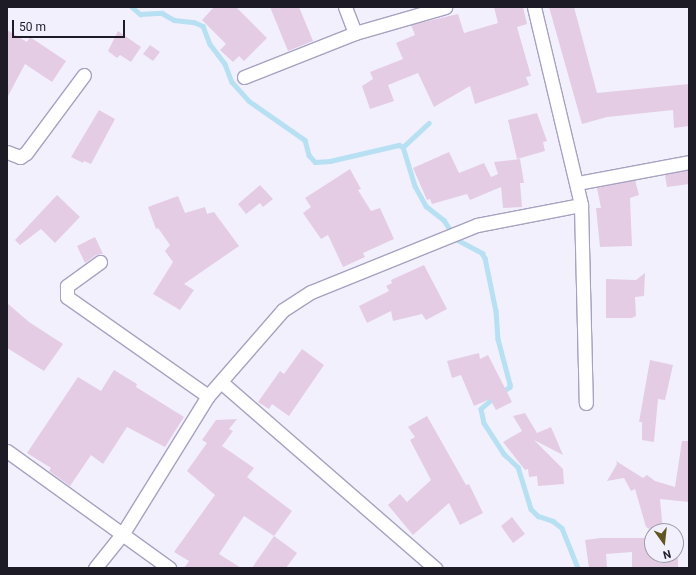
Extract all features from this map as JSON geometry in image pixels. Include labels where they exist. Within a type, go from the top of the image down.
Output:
[{"type":"street","points":[[345,7],[355,33]]},
{"type":"street","points":[[244,77],[355,33],[445,7]]},
{"type":"street","points":[[534,7],[578,183],[581,205],[586,403]]},
{"type":"street","points":[[7,152],[20,157],[26,154],[84,75]]},
{"type":"street","points":[[578,183],[689,162]]},
{"type":"street","points":[[95,568],[123,533],[208,396],[283,310],[311,292],[477,225],[581,205]]},
{"type":"street","points":[[100,262],[67,286],[67,297],[208,396]]},
{"type":"street","points":[[221,382],[435,568]]},
{"type":"street","points":[[7,451],[123,533],[169,568]]},
{"type":"building","points":[[214,7],[236,7],[267,38],[244,61],[239,56],[233,62],[220,50],[226,44],[202,20]]},
{"type":"building","points":[[270,7],[299,7],[313,41],[288,51]]},
{"type":"building","points":[[494,7],[523,7],[527,24],[517,27],[531,76],[526,77],[529,85],[475,104],[470,86],[434,107],[418,73],[388,85],[394,101],[370,109],[362,86],[373,79],[370,72],[403,59],[396,43],[415,35],[411,25],[458,14],[464,33],[498,23]]},
{"type":"building","points":[[549,7],[574,7],[597,93],[689,84],[689,126],[674,128],[673,110],[607,117],[582,124]]},
{"type":"building","points":[[7,30],[27,42],[30,37],[66,61],[52,82],[25,64],[7,98]]},
{"type":"building","points":[[118,31],[141,47],[131,62],[120,55],[117,58],[108,51]]},
{"type":"building","points":[[150,45],[160,52],[153,61],[143,54]]},
{"type":"building","points":[[99,110],[115,119],[91,164],[84,161],[83,163],[71,157]]},
{"type":"building","points":[[537,113],[547,141],[543,142],[545,151],[517,159],[508,120]]},
{"type":"building","points":[[449,152],[459,173],[484,163],[491,177],[498,174],[494,162],[520,159],[524,183],[520,183],[522,207],[503,208],[501,187],[470,200],[467,194],[432,204],[430,199],[427,200],[413,168]]},
{"type":"building","points":[[350,169],[361,189],[358,190],[371,211],[380,208],[394,239],[363,253],[365,257],[343,267],[328,235],[321,239],[303,213],[311,207],[305,198]]},
{"type":"building","points":[[689,170],[689,184],[667,187],[665,175]]},
{"type":"building","points":[[635,180],[639,195],[630,198],[632,246],[600,247],[596,208],[601,208],[597,188]]},
{"type":"building","points":[[260,185],[273,199],[263,207],[260,203],[246,214],[238,204]]},
{"type":"building","points":[[57,195],[80,217],[55,243],[41,229],[20,245],[15,240]]},
{"type":"building","points":[[178,196],[185,213],[205,207],[207,214],[214,212],[239,246],[184,284],[194,290],[180,310],[153,294],[173,262],[165,251],[170,245],[158,228],[156,229],[148,207]]},
{"type":"building","points":[[95,237],[103,254],[96,255],[85,263],[77,246]]},
{"type":"building","points":[[424,265],[447,309],[426,320],[422,314],[393,321],[391,311],[367,323],[359,306],[389,291],[386,286],[392,283],[391,280]]},
{"type":"building","points":[[645,273],[644,296],[635,297],[636,316],[632,318],[606,318],[606,279],[636,280]]},
{"type":"building","points":[[7,303],[29,322],[63,344],[44,371],[7,348]]},
{"type":"building","points":[[302,349],[324,365],[289,416],[272,404],[269,409],[258,402],[280,371],[284,374]]},
{"type":"building","points":[[479,353],[480,359],[488,355],[512,402],[496,410],[490,399],[474,406],[461,375],[452,378],[447,361]]},
{"type":"building","points":[[650,360],[673,365],[665,400],[658,399],[654,442],[642,440],[642,422],[639,422]]},
{"type":"building","points":[[114,370],[137,384],[136,387],[184,417],[165,447],[127,427],[103,464],[91,455],[70,486],[49,471],[51,468],[27,453],[78,377],[101,391]]},
{"type":"building","points":[[525,413],[537,433],[551,427],[563,455],[534,440],[563,469],[564,484],[538,486],[537,476],[529,477],[528,469],[525,470],[503,442],[522,431],[513,416]]},
{"type":"building","points":[[427,416],[466,485],[469,484],[483,513],[460,525],[449,503],[413,535],[388,505],[400,494],[407,502],[431,480],[410,440],[415,437],[408,427]]},
{"type":"building","points":[[237,419],[229,429],[233,431],[222,446],[254,468],[247,477],[292,511],[274,536],[244,516],[219,554],[241,568],[184,568],[189,561],[174,552],[215,495],[187,471],[207,443],[202,440],[216,420]]},
{"type":"building","points":[[682,441],[689,441],[689,502],[660,499],[662,523],[645,523],[635,489],[631,491],[624,478],[607,481],[617,464],[616,461],[643,478],[647,475],[655,481],[675,487]]},
{"type":"building","points":[[512,517],[525,534],[513,543],[501,526]]},
{"type":"building","points":[[274,536],[297,553],[286,568],[252,568]]},
{"type":"building","points":[[601,538],[644,538],[644,563],[678,563],[678,568],[632,567],[632,552],[606,554],[607,567],[589,568],[585,540]]},
{"type":"waterway","points":[[132,7],[140,14],[162,13],[174,20],[194,22],[203,26],[210,44],[225,64],[232,82],[249,101],[305,140],[309,155],[315,162],[330,161],[399,145],[403,147]]},
{"type":"waterway","points":[[403,147],[429,123]]},
{"type":"waterway","points":[[403,147],[415,186],[426,206],[444,220],[456,239],[482,253],[485,258],[496,311],[498,339],[510,384],[510,387],[502,393]]},
{"type":"waterway","points":[[494,398],[481,409],[484,423],[504,454],[518,467],[531,509],[538,516],[553,521],[562,528],[578,568]]}]
